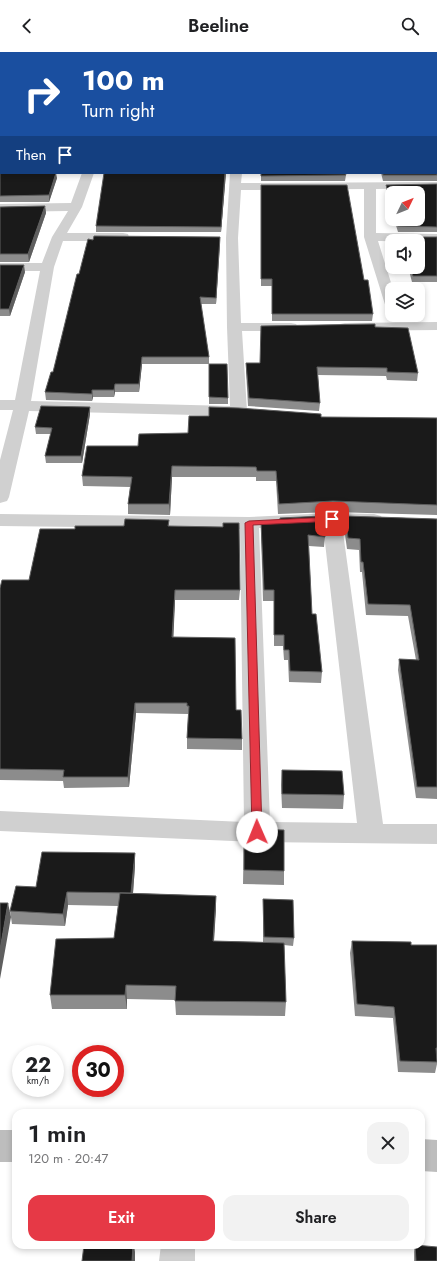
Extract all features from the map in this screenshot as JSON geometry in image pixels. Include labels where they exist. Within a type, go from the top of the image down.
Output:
[{"type":"street","points":[[0,497],[22,406],[47,267],[58,237],[76,208],[88,174]]},
{"type":"street","points":[[0,405],[247,412],[234,327],[232,238],[236,180],[370,185],[437,185]]},
{"type":"street","points":[[370,185],[370,237],[385,285]]},
{"type":"street","points":[[0,208],[76,208]]},
{"type":"street","points":[[58,237],[137,237]]},
{"type":"street","points":[[370,237],[437,238]]},
{"type":"street","points":[[216,238],[232,238]]},
{"type":"street","points":[[0,267],[47,267]]},
{"type":"street","points":[[327,327],[385,322]]},
{"type":"street","points":[[404,322],[437,326]]},
{"type":"street","points":[[234,327],[304,327]]},
{"type":"street","points":[[0,520],[249,523],[332,519],[392,520]]},
{"type":"street","points":[[332,519],[371,834]]},
{"type":"street","points":[[249,523],[257,832]]},
{"type":"street","points":[[0,821],[257,832],[437,834]]},
{"type":"street","points":[[0,1146],[12,1146]]},
{"type":"street","points":[[425,1155],[437,1156]]},
{"type":"street","points":[[177,1261],[178,1249]]},
{"type":"building","points":[[0,174],[56,174],[49,195],[0,196]]},
{"type":"building","points":[[104,174],[225,174],[221,227],[96,226]]},
{"type":"building","points":[[261,174],[346,175],[261,176]]},
{"type":"building","points":[[383,174],[437,174],[437,175]]},
{"type":"building","points":[[437,184],[437,227],[398,226],[425,226],[425,186],[386,185]]},
{"type":"building","points":[[261,185],[347,185],[364,280],[368,280],[373,314],[272,314],[272,279],[261,279]]},
{"type":"building","points":[[45,206],[28,254],[0,254],[0,207]]},
{"type":"building","points":[[94,236],[220,237],[216,298],[200,297],[209,357],[142,357],[139,384],[115,384],[114,390],[92,390],[92,394],[45,392],[51,372],[53,372],[77,274],[79,274],[88,239],[93,240]]},
{"type":"building","points":[[425,237],[437,237],[437,276],[413,276],[412,274],[425,274]]},
{"type":"building","points":[[0,265],[24,265],[9,309],[0,309]]},
{"type":"building","points":[[375,324],[375,327],[408,328],[418,373],[387,372],[387,368],[317,367],[320,403],[249,398],[246,363],[260,363],[261,326]]},
{"type":"building","points":[[209,364],[227,364],[228,398],[209,397]]},
{"type":"building","points":[[41,406],[90,407],[81,456],[45,456],[52,428],[35,427]]},
{"type":"building","points":[[209,407],[321,414],[321,417],[437,418],[437,505],[333,501],[279,504],[276,471],[257,471],[256,467],[172,466],[169,504],[128,504],[132,477],[82,476],[87,446],[138,446],[139,434],[188,433],[189,416],[209,416]]},
{"type":"building","points":[[322,516],[325,537],[308,535],[312,614],[316,614],[322,672],[290,671],[289,650],[284,650],[284,635],[274,635],[274,590],[264,590],[261,522],[280,522],[280,518]]},
{"type":"building","points":[[345,516],[437,519],[437,787],[417,787],[399,659],[419,660],[410,605],[368,604],[363,562],[361,562],[360,539],[348,538]]},
{"type":"building","points":[[125,519],[169,520],[168,526],[223,527],[223,523],[239,523],[240,590],[175,590],[172,637],[235,638],[236,710],[241,710],[242,739],[187,738],[189,706],[187,706],[187,703],[135,703],[128,777],[63,777],[64,770],[0,769],[0,588],[2,580],[29,580],[40,529],[75,529],[75,526],[124,526]]},
{"type":"building","points":[[282,770],[342,771],[344,795],[282,794]]},
{"type":"building","points":[[244,829],[284,830],[284,871],[244,870]]},
{"type":"building","points":[[42,852],[135,853],[131,893],[67,892],[63,914],[10,911],[16,886],[36,887]]},
{"type":"building","points":[[120,893],[216,896],[213,941],[284,943],[286,1002],[175,1001],[176,986],[126,985],[125,995],[50,995],[56,939],[114,938]]},
{"type":"building","points":[[263,899],[293,900],[294,938],[264,937]]},
{"type":"building","points":[[0,903],[8,903],[0,950]]},
{"type":"building","points":[[352,941],[411,942],[411,945],[437,945],[437,1062],[400,1061],[394,1007],[357,1004]]},
{"type":"building","points":[[425,1246],[437,1247],[437,1261],[416,1261],[415,1249],[425,1249]]},
{"type":"building","points":[[84,1249],[133,1249],[132,1261],[82,1261]]},
{"type":"route","points":[[257,832],[249,523],[332,519]]}]
